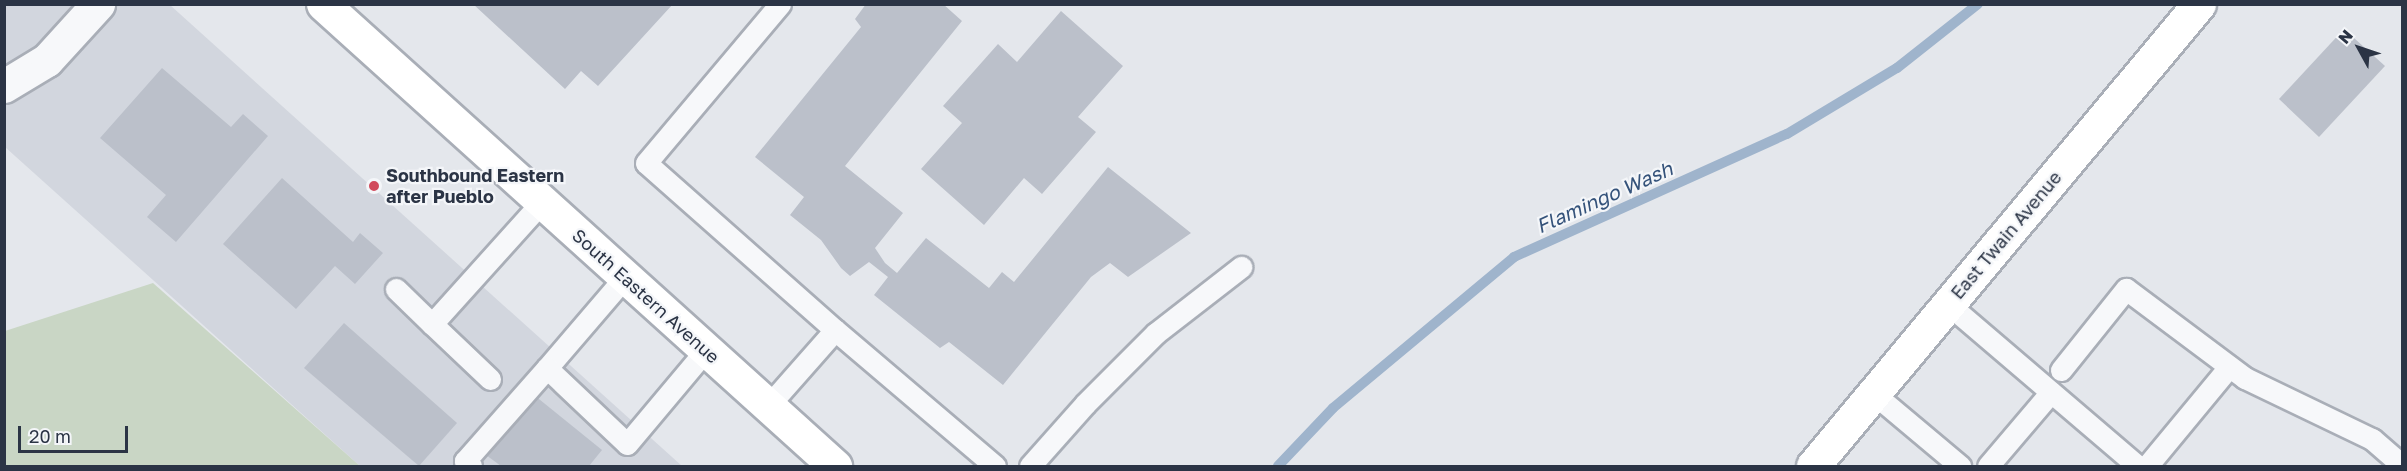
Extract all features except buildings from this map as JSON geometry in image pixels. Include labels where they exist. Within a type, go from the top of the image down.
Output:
[{"type":"main road","name":"South Eastern Avenue","points":[[323,4],[835,466]]},
{"type":"main road","name":"East Twain Avenue","points":[[1813,466],[2199,4]]},
{"type":"street","points":[[4,86],[47,60],[98,4]]},
{"type":"lane","points":[[780,4],[646,164],[835,330],[995,466]]},
{"type":"lane","points":[[432,324],[542,202]]},
{"type":"lane","points":[[1030,466],[1085,404],[1156,333],[1241,267]]},
{"type":"lane","points":[[471,466],[465,461],[625,277]]},
{"type":"lane","points":[[396,289],[490,379]]},
{"type":"lane","points":[[2061,369],[2126,289],[2245,378],[2372,439],[2403,465]]},
{"type":"lane","points":[[1948,304],[2138,466]]},
{"type":"lane","points":[[768,406],[835,330]]},
{"type":"lane","points":[[547,368],[627,444],[706,350]]},
{"type":"lane","points":[[2148,466],[2229,367]]},
{"type":"lane","points":[[1988,466],[2051,392]]},
{"type":"lane","points":[[1873,393],[1960,466]]},
{"type":"shaded area","points":[[4,5],[170,5],[682,466],[360,466],[5,147]]},
{"type":"green space","points":[[153,283],[360,466],[5,466],[5,331]]},
{"type":"waterway","name":"Flamingo Wash","points":[[1278,466],[1333,408],[1514,257],[1787,134],[1897,68],[1978,4]]},
{"type":"place","name":"Southbound Eastern after Pueblo","points":[[374,186]]}]
